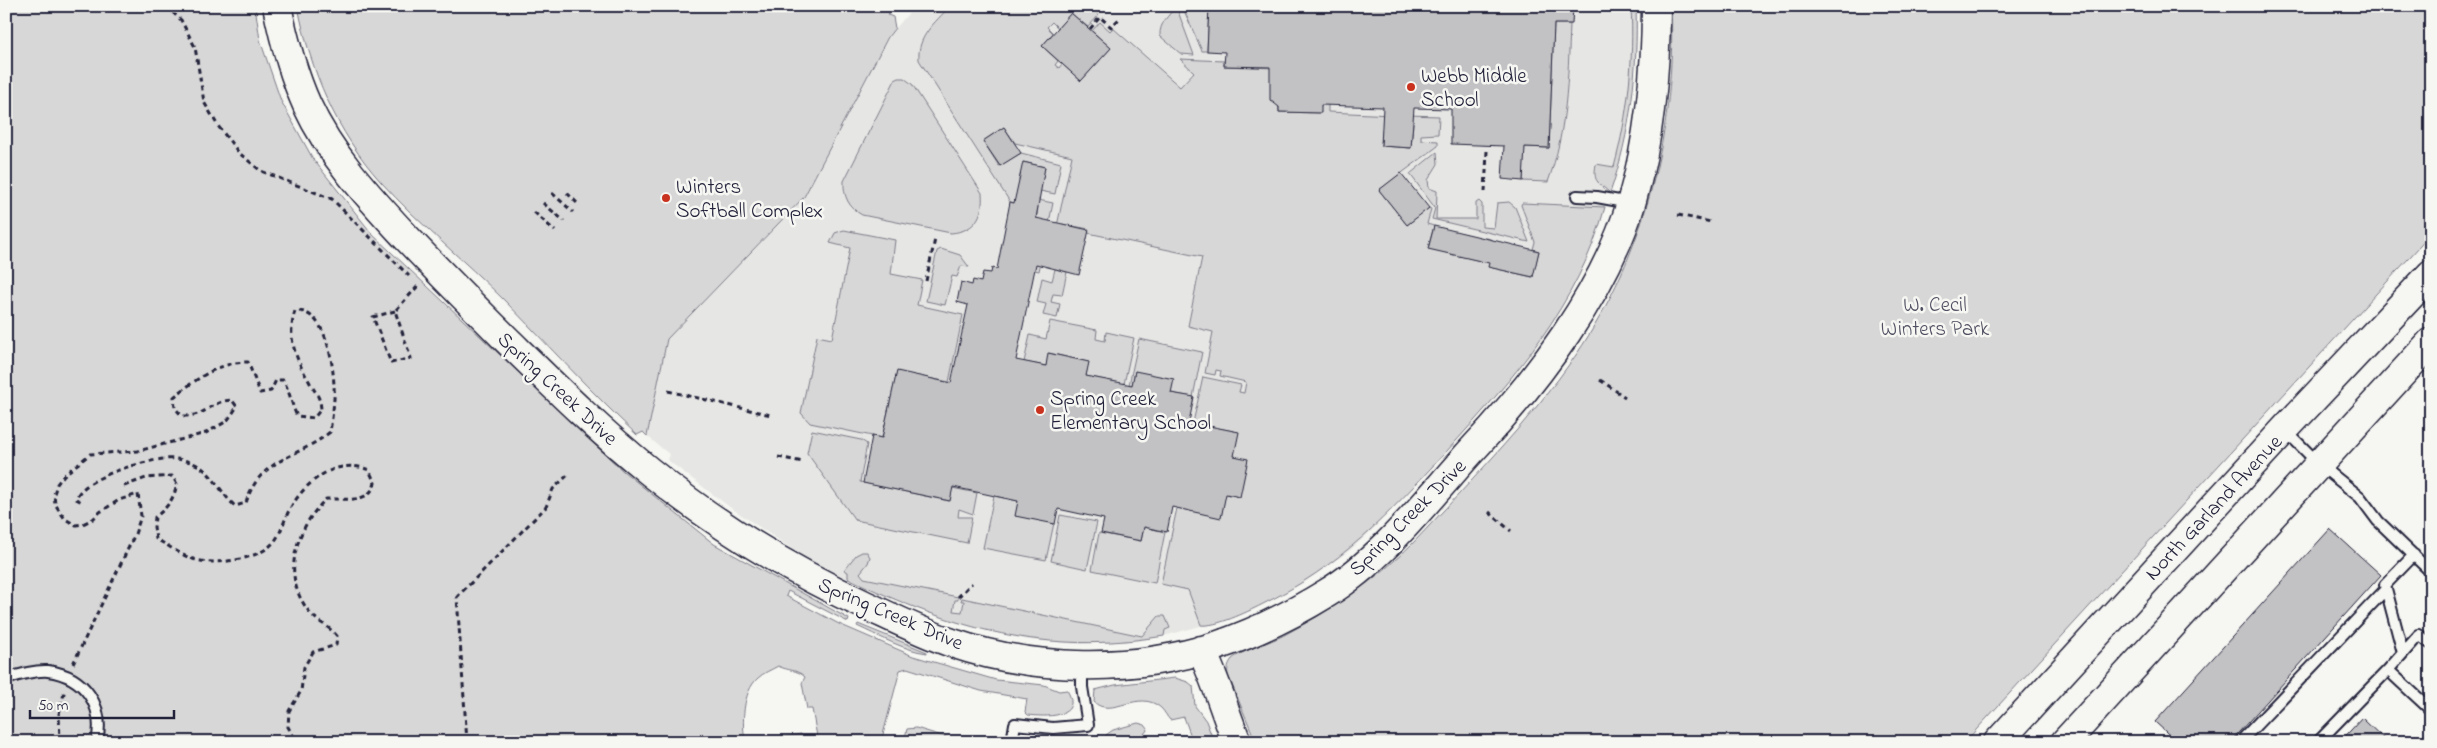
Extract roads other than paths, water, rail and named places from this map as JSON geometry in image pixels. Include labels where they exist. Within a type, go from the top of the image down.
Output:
[{"type":"street","name":"Spring Creek Drive","points":[[277,6],[286,44],[308,107],[326,138],[363,190],[441,274],[571,403],[650,472],[746,541],[801,574],[908,625],[952,643],[997,655],[1039,662],[1082,665],[1157,658],[1201,650],[1263,627],[1331,591],[1361,568],[1390,540],[1530,385],[1593,291],[1631,203],[1650,110],[1656,49],[1656,6]]},
{"type":"street","name":"North Garland Avenue","points":[[2003,740],[2284,430],[2431,274]]},
{"type":"street","points":[[2065,742],[2431,342]]},
{"type":"street","points":[[1201,650],[1213,674],[1226,718],[1237,742]]},
{"type":"lane","points":[[1577,196],[1597,196],[1631,203]]},
{"type":"lane","points":[[2284,430],[2319,464],[2360,497],[2378,521],[2431,572]]},
{"type":"lane","points":[[2403,653],[2385,585],[2414,555]]},
{"type":"lane","points":[[2240,742],[2386,589]]},
{"type":"lane","points":[[2318,742],[2420,635],[2431,644]]},
{"type":"lane","points":[[1012,742],[1014,724],[1053,728],[1088,725],[1082,687],[1082,665]]},
{"type":"lane","points":[[2388,670],[2431,710]]},
{"type":"lane","points":[[6,679],[48,671],[67,678],[89,690],[98,712],[97,742]]},
{"type":"place","name":"Webb Middle School","points":[[1411,87]]},
{"type":"place","name":"Winters Softball Complex","points":[[666,198]]},
{"type":"place","name":"Spring Creek Elementary School","points":[[1040,410]]},
{"type":"park label","name":"W. Cecil Winters Park","points":[[1935,316]]}]
